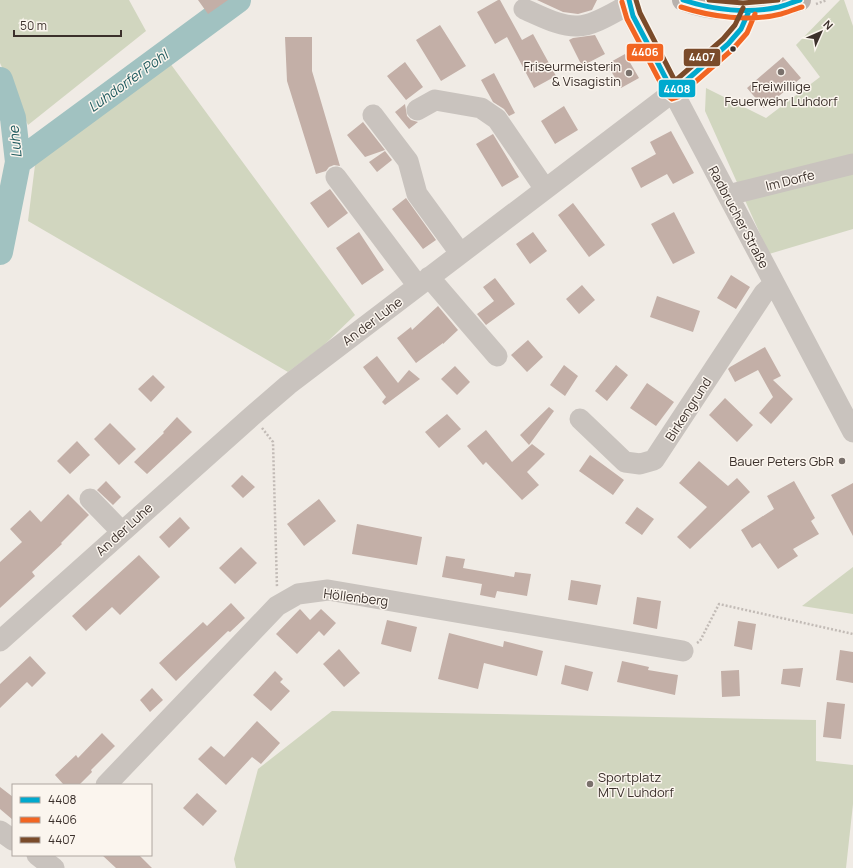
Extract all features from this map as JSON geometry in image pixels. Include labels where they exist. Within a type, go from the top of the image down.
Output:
[{"type":"main road","points":[[683,0],[716,8],[749,11],[779,7],[800,0]]},
{"type":"street","points":[[524,9],[552,21],[569,26],[579,26],[592,22],[629,2]]},
{"type":"street","name":"Radbrucher Straße","points":[[629,2],[633,16],[853,432]]},
{"type":"street","name":"An der Luhe","points":[[0,641],[288,385],[673,92],[728,44],[741,29],[749,11]]},
{"type":"street","points":[[417,110],[435,100],[481,108],[497,120],[545,189]]},
{"type":"street","points":[[373,115],[408,161],[417,194],[460,253]]},
{"type":"street","name":"Im Dorfe","points":[[728,196],[853,164]]},
{"type":"street","points":[[336,177],[424,281],[497,356]]},
{"type":"street","name":"Birkengrund","points":[[580,419],[625,462],[640,464],[654,460],[764,293],[774,284]]},
{"type":"street","points":[[90,499],[122,532]]},
{"type":"street","name":"Höllenberg","points":[[107,784],[277,606],[298,594],[328,590],[682,651]]},
{"type":"street","points":[[0,831],[12,839]]},
{"type":"street","points":[[39,856],[54,868]]},
{"type":"path","points":[[252,416],[273,442],[277,606]]},
{"type":"path","points":[[682,651],[700,641],[719,604],[853,634]]},
{"type":"green space","points":[[0,0],[129,0],[146,31],[28,125],[0,63]]},
{"type":"green space","points":[[840,0],[844,0],[853,26],[853,229],[769,254],[705,111],[706,88],[766,118],[820,77],[796,45]]},
{"type":"green space","points":[[164,55],[355,315],[323,346],[288,372],[28,221],[36,157]]},
{"type":"green space","points":[[853,567],[853,614],[802,606]]},
{"type":"green space","name":"Sportplatz MTV Luhdorf","points":[[332,711],[816,720],[816,761],[853,765],[853,804],[846,868],[236,868],[234,859],[258,769]]},
{"type":"building","points":[[198,0],[228,0],[208,14]]},
{"type":"building","points":[[500,0],[522,40],[533,34],[556,76],[534,88],[507,37],[495,44],[477,12]]},
{"type":"building","points":[[537,0],[597,0],[592,10],[578,14],[563,12]]},
{"type":"building","points":[[440,25],[466,66],[441,81],[416,40]]},
{"type":"building","points":[[595,35],[605,54],[582,66],[569,40],[573,38]]},
{"type":"building","points":[[285,37],[312,37],[312,71],[340,166],[334,165],[329,167],[326,171],[316,174],[287,81]]},
{"type":"building","points":[[625,54],[639,78],[621,88],[607,64]]},
{"type":"building","points":[[783,57],[801,78],[764,108],[747,88]]},
{"type":"building","points":[[405,62],[423,87],[406,100],[387,76]]},
{"type":"building","points":[[494,73],[515,113],[509,116],[504,109],[493,102],[481,80]]},
{"type":"building","points":[[405,104],[407,116],[411,120],[418,122],[409,129],[395,112]]},
{"type":"building","points":[[564,106],[578,130],[555,144],[541,121]]},
{"type":"building","points":[[363,122],[385,150],[365,157],[347,135]]},
{"type":"building","points":[[671,131],[694,173],[673,184],[667,174],[641,188],[631,168],[656,154],[650,142]]},
{"type":"building","points":[[493,134],[519,177],[502,187],[476,144]]},
{"type":"building","points":[[385,151],[392,160],[377,172],[369,162]]},
{"type":"building","points":[[330,189],[348,213],[328,228],[310,203]]},
{"type":"building","points":[[406,198],[436,240],[423,249],[392,209]]},
{"type":"building","points":[[573,203],[605,245],[589,257],[558,215]]},
{"type":"building","points":[[674,212],[695,253],[673,264],[651,224]]},
{"type":"building","points":[[359,232],[384,270],[362,285],[336,248]]},
{"type":"building","points":[[533,232],[547,251],[530,264],[516,244]]},
{"type":"building","points":[[731,275],[750,287],[736,309],[717,298]]},
{"type":"building","points":[[495,278],[515,304],[486,325],[477,314],[494,301],[483,287]]},
{"type":"building","points":[[582,285],[595,300],[579,314],[566,299]]},
{"type":"building","points":[[657,296],[700,311],[693,332],[650,317]]},
{"type":"building","points":[[438,306],[458,330],[443,344],[416,363],[397,338],[411,327],[412,330]]},
{"type":"building","points":[[528,340],[543,357],[527,372],[511,355]]},
{"type":"building","points":[[765,347],[781,376],[773,380],[793,399],[771,424],[759,413],[773,397],[758,370],[735,382],[728,369]]},
{"type":"building","points":[[377,356],[398,383],[409,370],[420,379],[385,405],[382,402],[386,397],[363,367]]},
{"type":"building","points":[[564,365],[578,376],[565,396],[550,385]]},
{"type":"building","points":[[616,365],[628,375],[607,401],[595,391]]},
{"type":"building","points":[[455,366],[470,382],[457,395],[441,379]]},
{"type":"building","points":[[153,375],[165,387],[151,402],[138,389]]},
{"type":"building","points":[[647,383],[674,402],[656,426],[630,408]]},
{"type":"building","points":[[725,398],[753,425],[737,442],[709,415]]},
{"type":"building","points":[[549,407],[554,411],[529,445],[520,435]]},
{"type":"building","points":[[447,414],[461,429],[439,448],[425,432]]},
{"type":"building","points":[[177,417],[192,432],[147,474],[134,462],[164,433],[163,432]]},
{"type":"building","points":[[110,423],[136,449],[119,465],[94,439]]},
{"type":"building","points":[[486,430],[512,462],[532,444],[545,454],[527,472],[539,485],[522,500],[486,462],[483,465],[467,446]]},
{"type":"building","points":[[77,441],[90,455],[70,474],[57,461]]},
{"type":"building","points":[[590,455],[624,480],[613,495],[579,471]]},
{"type":"building","points":[[699,461],[728,486],[737,478],[750,492],[690,549],[677,537],[707,507],[679,483]]},
{"type":"building","points":[[242,475],[255,487],[243,498],[231,486]]},
{"type":"building","points":[[106,481],[121,497],[113,505],[97,490]]},
{"type":"building","points":[[794,481],[815,518],[811,521],[819,534],[793,549],[798,556],[778,569],[760,543],[752,548],[741,530],[774,509],[767,496]]},
{"type":"building","points":[[853,483],[853,536],[831,495]]},
{"type":"building","points":[[68,494],[89,515],[61,543],[62,544],[32,572],[35,576],[0,608],[0,562],[22,542],[10,529],[30,510],[41,522]]},
{"type":"building","points":[[319,499],[336,521],[304,546],[287,524]]},
{"type":"building","points":[[637,507],[654,519],[642,535],[625,523]]},
{"type":"building","points":[[180,517],[190,528],[169,548],[159,537]]},
{"type":"building","points":[[357,524],[422,537],[417,565],[352,554]]},
{"type":"building","points":[[241,547],[257,563],[235,584],[219,568]]},
{"type":"building","points":[[139,555],[160,577],[120,615],[112,607],[86,631],[72,616]]},
{"type":"building","points":[[446,556],[465,559],[463,568],[514,577],[515,572],[531,574],[527,596],[497,591],[495,598],[480,595],[482,584],[442,577]]},
{"type":"building","points":[[571,580],[601,585],[597,605],[568,600]]},
{"type":"building","points":[[637,597],[661,601],[657,629],[633,624]]},
{"type":"building","points":[[231,603],[245,618],[230,632],[228,631],[176,681],[159,663],[203,622],[207,626]]},
{"type":"building","points":[[300,609],[310,620],[321,609],[336,623],[324,636],[319,631],[297,654],[276,634]]},
{"type":"building","points":[[387,620],[417,627],[411,652],[381,644]]},
{"type":"building","points":[[738,621],[756,624],[752,650],[734,646]]},
{"type":"building","points":[[449,633],[503,647],[504,641],[543,651],[537,676],[484,663],[478,689],[438,679]]},
{"type":"building","points":[[339,649],[360,673],[344,687],[323,664]]},
{"type":"building","points":[[840,650],[853,652],[853,683],[836,680]]},
{"type":"building","points":[[30,656],[46,673],[32,687],[27,682],[0,708],[0,684]]},
{"type":"building","points":[[622,661],[649,667],[648,670],[678,675],[675,695],[617,682]]},
{"type":"building","points":[[565,665],[593,672],[588,691],[561,684]]},
{"type":"building","points":[[803,668],[800,687],[781,684],[783,669]]},
{"type":"building","points":[[739,670],[740,696],[722,697],[721,671]]},
{"type":"building","points":[[275,671],[283,679],[280,682],[290,691],[271,711],[253,695]]},
{"type":"building","points":[[152,688],[163,700],[150,712],[140,700]]},
{"type":"building","points":[[827,702],[845,704],[841,739],[823,737]]},
{"type":"building","points":[[257,721],[280,743],[261,764],[252,757],[226,785],[198,759],[211,746],[224,757]]},
{"type":"building","points":[[102,733],[115,746],[91,770],[92,772],[80,784],[63,784],[55,775],[76,755],[78,758]]},
{"type":"building","points":[[0,787],[12,796],[12,819],[0,809]]},
{"type":"building","points":[[197,793],[217,811],[203,826],[183,808]]},
{"type":"building","points":[[103,856],[140,856],[152,868],[116,868]]},
{"type":"waterway","name":"Luhdorfer Pohl","points":[[18,162],[238,0]]},
{"type":"waterway","name":"Luhdorfer Pohl","points":[[0,80],[13,118],[18,162],[0,252]]},
{"type":"transit line","name":"4408","points":[[629,0],[633,16],[673,92],[728,44],[741,29],[749,11]]},
{"type":"transit line","name":"4407","points":[[636,0],[640,13],[675,81],[723,39],[735,25],[743,8]]},
{"type":"transit line","name":"4408","points":[[683,0],[731,10],[767,9],[779,7],[800,0]]},
{"type":"transit line","name":"4407","points":[[709,0],[743,3],[778,0]]},
{"type":"transit line","name":"4406","points":[[622,2],[627,19],[667,95],[672,99],[678,97],[733,49],[747,33],[755,14]]},
{"type":"transit line","name":"4406","points":[[681,7],[718,16],[743,18],[756,18],[781,14],[802,7]]},
{"type":"place","name":"Freiwillige Feuerwehr Luhdorf","points":[[781,72]]},
{"type":"place","name":"Friseurmeisterin & Visagistin","points":[[629,73]]},
{"type":"place","name":"Bauer Peters GbR","points":[[842,461]]},
{"type":"place","name":"Sportplatz MTV Luhdorf","points":[[590,784]]},
{"type":"water label","name":"Luhe","points":[[15,142]]}]
